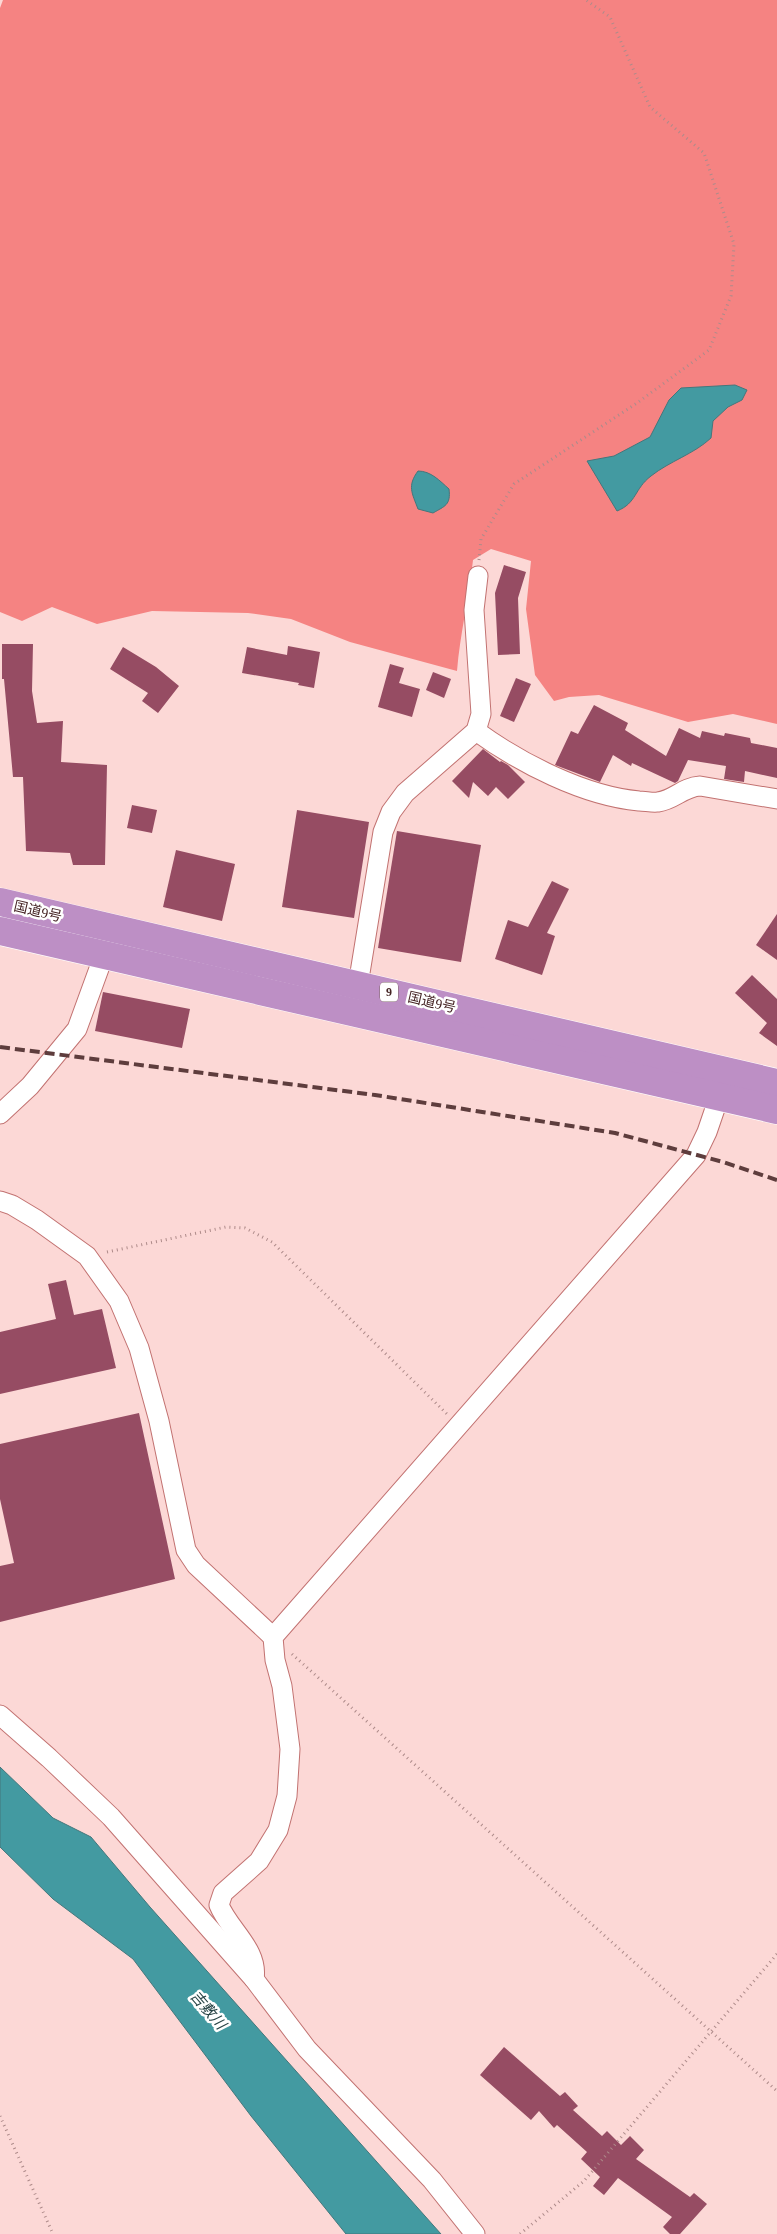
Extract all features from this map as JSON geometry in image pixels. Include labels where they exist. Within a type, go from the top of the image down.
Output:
[{"type":"highway","name":"国道9号","points":[[0,902],[358,985],[775,1077]]},
{"type":"highway","name":"国道9号","points":[[0,930],[777,1110]]},
{"type":"street","points":[[358,985],[383,832],[391,812],[405,793],[476,731],[481,714],[474,610],[478,576]]},
{"type":"street","points":[[476,731],[501,749],[569,782],[624,800],[658,802],[676,795],[689,786],[700,786],[777,799]]},
{"type":"street","points":[[0,1114],[30,1086],[77,1029],[104,955]]},
{"type":"street","points":[[273,1637],[696,1154],[707,1132],[719,1096]]},
{"type":"street","points":[[0,1201],[12,1204],[86,1256],[119,1301],[139,1348],[159,1421],[186,1550],[196,1565],[273,1637],[275,1660],[282,1686],[290,1749],[287,1796],[278,1830],[259,1861],[223,1893],[219,1905],[224,1918],[248,1948],[256,1968],[254,1979]]},
{"type":"street","points":[[0,1715],[111,1817],[254,1979],[307,2049],[432,2180],[475,2234]]},
{"type":"path","points":[[478,576],[481,539],[514,484],[637,403],[709,350],[731,296],[734,244],[704,153],[650,106],[610,17],[586,0]]},
{"type":"path","points":[[86,1256],[226,1227],[245,1228],[272,1242],[458,1425]]},
{"type":"path","points":[[273,1637],[777,2090]]},
{"type":"path","points":[[520,2234],[584,2181],[777,1954]]},
{"type":"path","points":[[0,2116],[53,2234]]},
{"type":"shaded area","points":[[3,0],[777,0],[777,724],[733,714],[688,722],[599,695],[569,697],[554,701],[535,675],[526,609],[531,561],[491,549],[473,560],[457,671],[350,642],[291,619],[248,613],[152,611],[97,624],[52,607],[22,621],[0,612],[0,8]]},
{"type":"water","points":[[735,385],[747,390],[742,400],[728,407],[713,421],[711,438],[697,449],[651,476],[641,486],[632,500],[624,508],[617,511],[587,461],[614,456],[650,437],[669,400],[681,388]]},
{"type":"water","points":[[418,471],[431,475],[449,489],[448,502],[441,509],[433,513],[418,509],[414,498],[412,485]]},
{"type":"water","name":"吉敷川","points":[[0,1767],[53,1818],[91,1837],[150,1907],[441,2234],[346,2234],[251,2116],[133,1959],[53,1899],[0,1847]]},
{"type":"building","points":[[504,565],[526,572],[518,598],[520,654],[498,655],[495,593]]},
{"type":"building","points":[[2,644],[33,644],[32,691],[37,723],[63,721],[61,762],[107,765],[105,865],[73,865],[70,853],[26,851],[23,777],[13,777],[4,679],[2,679]]},
{"type":"building","points":[[288,646],[320,652],[314,688],[298,685],[299,683],[242,673],[247,647],[287,655]]},
{"type":"building","points":[[123,647],[156,667],[179,686],[158,713],[142,701],[148,693],[110,669]]},
{"type":"building","points":[[390,664],[404,668],[399,683],[420,689],[412,717],[378,707]]},
{"type":"building","points":[[433,672],[451,679],[444,698],[426,690]]},
{"type":"building","points":[[516,678],[531,684],[514,722],[500,716]]},
{"type":"building","points":[[594,705],[628,723],[625,730],[666,756],[679,728],[700,738],[702,731],[724,736],[725,733],[750,738],[751,743],[777,748],[777,778],[745,771],[744,782],[724,779],[726,766],[688,760],[678,781],[675,783],[632,763],[631,766],[613,755],[600,782],[555,765],[571,731],[578,734]]},
{"type":"building","points":[[483,749],[500,762],[508,765],[525,782],[508,799],[496,787],[488,796],[473,782],[469,798],[452,781]]},
{"type":"building","points":[[132,805],[157,810],[152,833],[127,828]]},
{"type":"building","points":[[297,810],[369,822],[354,918],[282,907]]},
{"type":"building","points":[[397,831],[481,845],[461,962],[378,948]]},
{"type":"building","points":[[176,850],[235,864],[222,921],[163,907]]},
{"type":"building","points":[[552,881],[569,889],[547,933],[555,936],[542,975],[495,959],[508,920],[528,927]]},
{"type":"building","points":[[777,914],[777,960],[756,945]]},
{"type":"building","points":[[752,975],[777,999],[777,1046],[759,1033],[767,1023],[735,993]]},
{"type":"building","points":[[103,992],[190,1009],[182,1048],[95,1031]]},
{"type":"building","points":[[66,1280],[74,1315],[102,1309],[116,1368],[0,1394],[0,1332],[56,1319],[48,1284]]},
{"type":"building","points":[[139,1413],[175,1579],[0,1622],[0,1566],[14,1563],[0,1499],[0,1444]]},
{"type":"building","points":[[504,2047],[560,2096],[565,2092],[578,2106],[573,2110],[602,2136],[607,2131],[621,2145],[630,2136],[644,2150],[636,2159],[690,2197],[694,2193],[707,2204],[680,2234],[670,2234],[663,2227],[672,2217],[618,2178],[604,2195],[593,2186],[600,2177],[581,2159],[587,2152],[557,2125],[554,2128],[539,2111],[531,2120],[480,2075]]},
{"type":"railway","points":[[0,1047],[375,1095],[615,1133],[723,1162],[777,1180]]}]
